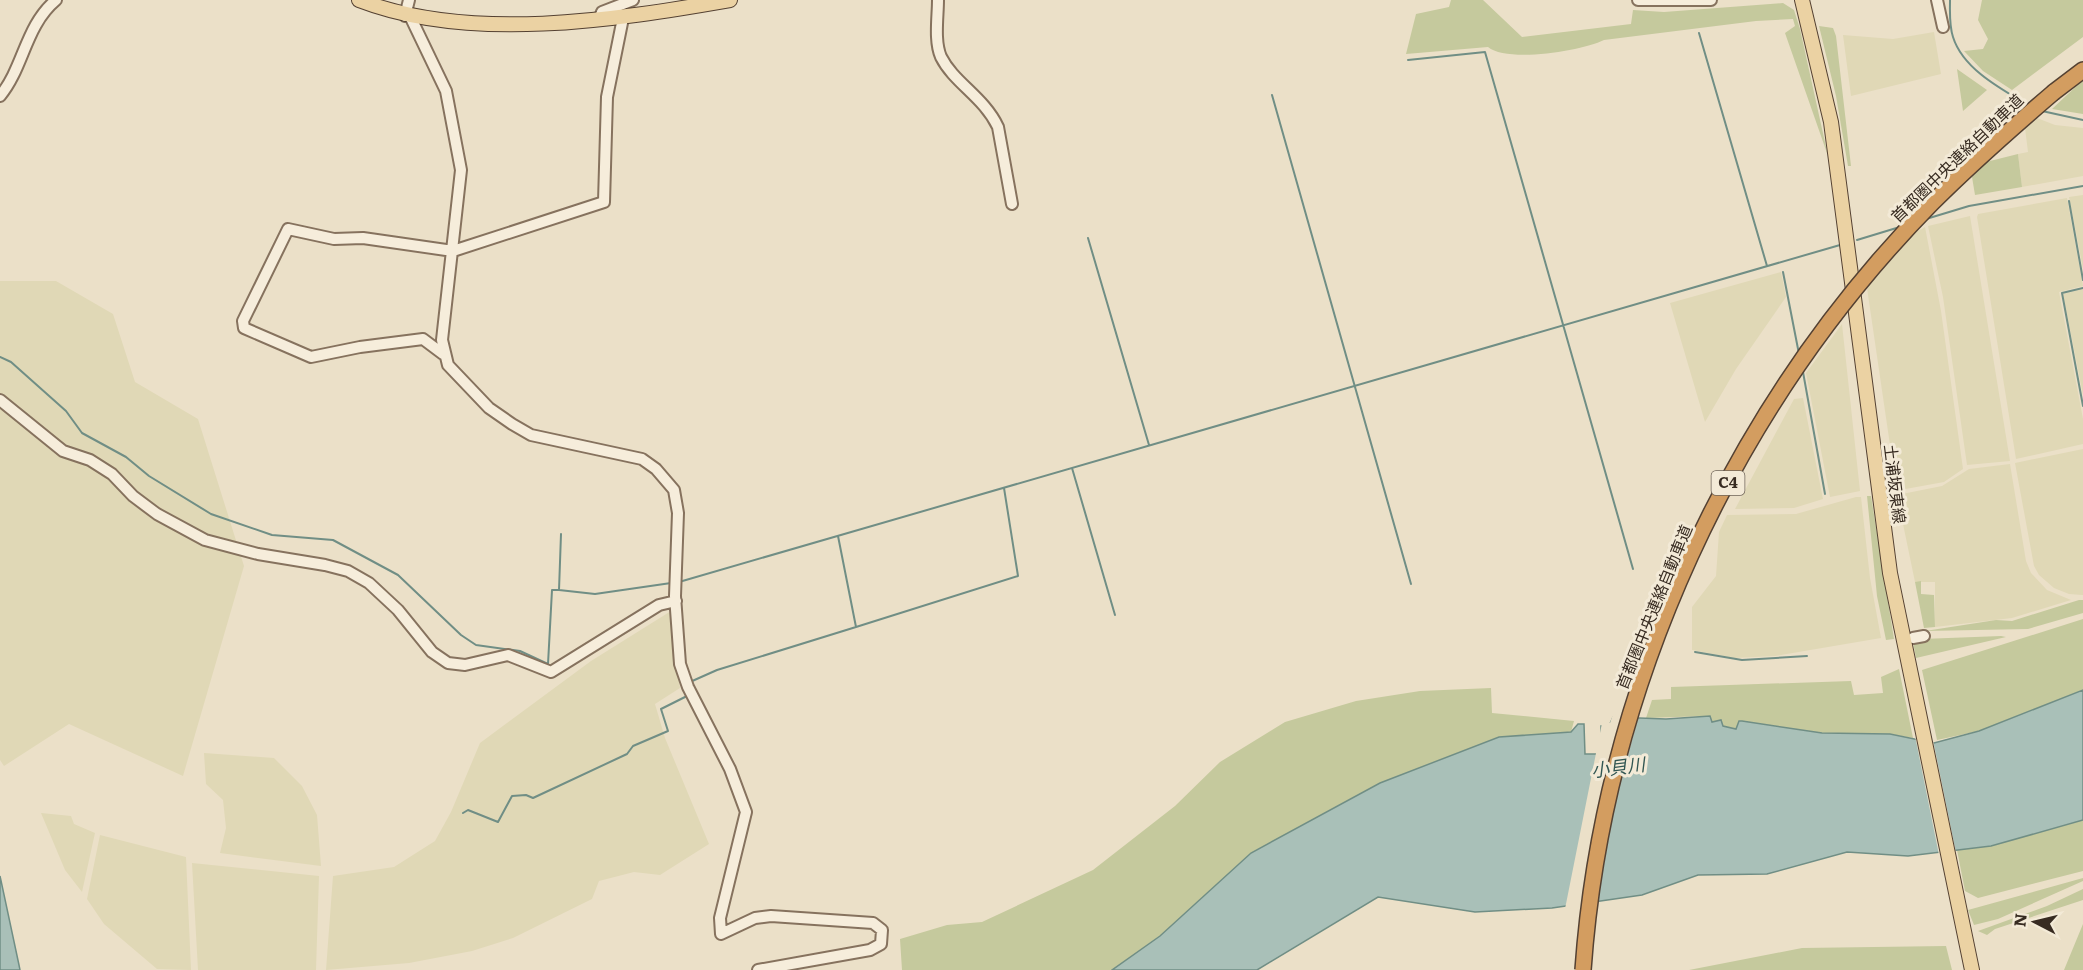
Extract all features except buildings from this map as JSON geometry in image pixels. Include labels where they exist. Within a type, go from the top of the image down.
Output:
[{"type":"highway","name":"首都圏中央連絡自動車道","points":[[1583,970],[1604,821],[1636,699],[1681,579],[1739,461],[1808,353],[1887,253],[1931,204],[2054,92],[2083,70]]},
{"type":"main road","points":[[358,0],[407,16],[498,23],[623,18],[730,0]]},
{"type":"main road","name":"土浦坂東線","points":[[1802,0],[1832,122],[1884,536],[1972,970]]},
{"type":"street","points":[[0,96],[11,82],[28,36],[47,8],[56,0]]},
{"type":"street","points":[[409,0],[407,16],[446,91],[461,170],[442,340],[443,354],[448,365],[489,408],[531,435],[642,459],[656,469],[674,490],[678,513],[676,601],[680,664],[688,687],[730,770],[746,812],[746,821],[720,918],[721,934],[755,918],[771,916],[873,923],[882,930],[881,944],[870,950],[758,970]]},
{"type":"street","points":[[599,20],[602,12],[633,0]]},
{"type":"street","points":[[938,0],[938,39],[941,57],[966,87],[984,103],[998,127],[1012,204]]},
{"type":"street","points":[[1638,0],[1711,0]]},
{"type":"street","points":[[1937,0],[1943,27]]},
{"type":"street","points":[[443,354],[423,339],[360,346],[311,357],[243,328],[243,321],[288,229],[334,238],[363,238],[453,251],[604,202],[607,97],[623,18]]},
{"type":"street","points":[[0,400],[63,451],[98,465],[157,514],[205,540],[258,554],[325,565],[348,572],[369,583],[398,610],[432,652],[448,663],[465,665],[508,655],[551,672],[659,605],[676,601]]},
{"type":"shaded area","points":[[1934,32],[1941,74],[1851,96],[1843,35],[1893,39]]},
{"type":"shaded area","points":[[2037,118],[2055,125],[2083,128],[2083,176],[2022,187],[2018,154],[2028,152],[2025,128]]},
{"type":"shaded area","points":[[2083,195],[2083,269],[2069,197]]},
{"type":"shaded area","points":[[2067,198],[2083,286],[2059,292],[2083,419],[2083,444],[2016,459],[1977,217],[1978,214]]},
{"type":"shaded area","points":[[1970,216],[2010,461],[1967,465],[1943,297],[1928,226]]},
{"type":"shaded area","points":[[1925,227],[1941,311],[1963,469],[1944,482],[1900,490],[1900,486],[1896,486],[1867,288],[1916,232]]},
{"type":"shaded area","points":[[1781,272],[1786,297],[1736,369],[1705,422],[1670,303]]},
{"type":"shaded area","points":[[0,281],[56,281],[113,314],[135,382],[198,419],[244,566],[183,776],[69,724],[4,766],[0,760]]},
{"type":"shaded area","points":[[2083,289],[2083,395],[2063,294]]},
{"type":"shaded area","points":[[1842,324],[1860,491],[1830,497],[1806,373]]},
{"type":"shaded area","points":[[1803,398],[1823,499],[1794,508],[1735,509],[1794,399]]},
{"type":"shaded area","points":[[2083,449],[2082,595],[2069,594],[2054,588],[2039,575],[2034,566],[2015,463]]},
{"type":"shaded area","points":[[2010,464],[2026,561],[2031,573],[2047,590],[2071,600],[2012,618],[1935,627],[1935,582],[1915,582],[1897,495],[1942,486],[1969,469]]},
{"type":"shaded area","points":[[1861,497],[1870,578],[1881,638],[1775,656],[1734,658],[1692,650],[1692,607],[1716,576],[1719,532],[1727,515],[1796,514]]},
{"type":"shaded area","points":[[671,611],[680,688],[655,704],[665,738],[709,844],[660,875],[634,872],[599,881],[592,899],[513,938],[472,951],[409,963],[326,970],[333,876],[394,867],[435,841],[451,812],[480,743],[591,661]]},
{"type":"shaded area","points":[[204,753],[274,758],[302,786],[317,815],[321,866],[220,853],[226,828],[223,800],[206,784]]},
{"type":"shaded area","points":[[41,813],[71,816],[74,824],[95,833],[82,892],[65,870]]},
{"type":"shaded area","points":[[100,835],[186,857],[191,970],[157,969],[104,924],[87,899]]},
{"type":"shaded area","points":[[192,863],[319,876],[316,970],[198,970]]},
{"type":"green space","points":[[1451,0],[1483,0],[1522,37],[1631,24],[1633,10],[1664,12],[1783,3],[1794,10],[1800,29],[1828,156],[1785,33],[1795,26],[1793,19],[1756,21],[1604,40],[1579,48],[1545,54],[1511,54],[1498,52],[1488,47],[1406,54],[1416,14],[1449,7]]},
{"type":"green space","points":[[1982,0],[2083,0],[2083,37],[2012,90],[1983,71],[1964,51],[1983,49],[1988,39],[1978,20]]},
{"type":"green space","points":[[1819,26],[1833,28],[1836,36],[1851,166],[1848,166],[1836,96]]},
{"type":"green space","points":[[1957,69],[1987,90],[1963,111]]},
{"type":"green space","points":[[2083,80],[2083,114],[2052,109]]},
{"type":"green space","points":[[2018,154],[2022,187],[1975,195],[1972,177],[1986,162]]},
{"type":"green space","points":[[1867,496],[1871,496],[1894,639],[1886,640],[1877,596]]},
{"type":"green space","points":[[1921,581],[1921,594],[1934,595],[1935,627],[1924,628],[1915,582]]},
{"type":"green space","points":[[2083,600],[2083,613],[2028,629],[1925,631],[1996,620],[2012,621]]},
{"type":"green space","points":[[2083,619],[2083,690],[1979,731],[1937,740],[1922,670]]},
{"type":"green space","points":[[2006,637],[1916,658],[1913,642],[1922,639]]},
{"type":"green space","points":[[1899,669],[1913,738],[1890,734],[1822,733],[1742,721],[1739,721],[1736,729],[1723,726],[1721,720],[1712,722],[1707,716],[1646,718],[1652,700],[1671,699],[1671,687],[1851,681],[1854,695],[1883,693],[1881,677]]},
{"type":"green space","points":[[1491,688],[1492,713],[1574,721],[1571,732],[1499,737],[1380,783],[1251,853],[1160,936],[1112,970],[902,970],[900,939],[947,925],[982,922],[1093,870],[1175,806],[1220,762],[1285,722],[1356,701],[1420,691]]},
{"type":"green space","points":[[2083,820],[2083,871],[1978,898],[1965,891],[1957,850],[1991,846]]},
{"type":"green space","points":[[2083,878],[2083,881],[1998,919],[1974,925],[1968,910]]},
{"type":"green space","points":[[2083,889],[2083,900],[1995,929],[1987,935],[1978,931],[2047,906]]},
{"type":"green space","points":[[2083,924],[2083,970],[2064,970]]},
{"type":"green space","points":[[1946,946],[1952,970],[1689,970],[1802,948]]},
{"type":"water","name":"小貝川","points":[[2083,690],[2083,820],[1991,846],[1908,856],[1847,852],[1767,874],[1698,875],[1642,895],[1552,908],[1475,912],[1378,897],[1257,970],[1112,970],[1160,936],[1251,853],[1380,783],[1499,737],[1571,732],[1578,724],[1584,724],[1585,754],[1601,754],[1601,726],[1609,726],[1613,717],[1666,719],[1710,716],[1712,722],[1721,720],[1723,726],[1736,729],[1739,721],[1742,721],[1822,733],[1890,734],[1934,743],[1979,731]]},
{"type":"water","points":[[0,876],[19,965],[20,970],[0,970]]},
{"type":"pier","points":[[1613,714],[1639,715],[1615,802],[1597,904],[1565,909],[1602,723],[1610,723]]},
{"type":"pier","points":[[1915,736],[1933,740],[1956,853],[1939,855]]},
{"type":"waterway","points":[[1950,0],[1953,37],[1965,59],[1984,77],[2028,105]]},
{"type":"waterway","points":[[1699,33],[1767,266]]},
{"type":"waterway","points":[[1408,60],[1485,52],[1633,569]]},
{"type":"waterway","points":[[1272,95],[1411,584]]},
{"type":"waterway","points":[[2042,111],[2083,120]]},
{"type":"waterway","points":[[1926,219],[1969,206],[2083,186]]},
{"type":"waterway","points":[[2069,201],[2083,280]]},
{"type":"waterway","points":[[1857,240],[1903,226]]},
{"type":"waterway","points":[[1088,238],[1149,445]]},
{"type":"waterway","points":[[679,582],[1840,245]]},
{"type":"waterway","points":[[1783,272],[1799,354]]},
{"type":"waterway","points":[[2083,288],[2062,293],[2083,406]]},
{"type":"waterway","points":[[0,357],[11,362],[66,411],[82,433],[126,457],[149,476],[211,514],[272,535],[333,540],[398,575],[461,635],[476,645],[520,651],[548,664],[552,590],[558,590]]},
{"type":"waterway","points":[[1803,372],[1825,494]]},
{"type":"waterway","points":[[1072,468],[1115,615]]},
{"type":"waterway","points":[[856,627],[1018,576],[1004,488]]},
{"type":"waterway","points":[[561,534],[559,590],[595,594],[671,583]]},
{"type":"waterway","points":[[690,682],[717,670],[856,627],[838,536]]},
{"type":"waterway","points":[[1695,652],[1742,660],[1807,656]]},
{"type":"waterway","points":[[463,813],[468,810],[498,822],[512,796],[526,795],[533,798],[627,754],[633,746],[668,731],[661,709],[687,696]]}]
